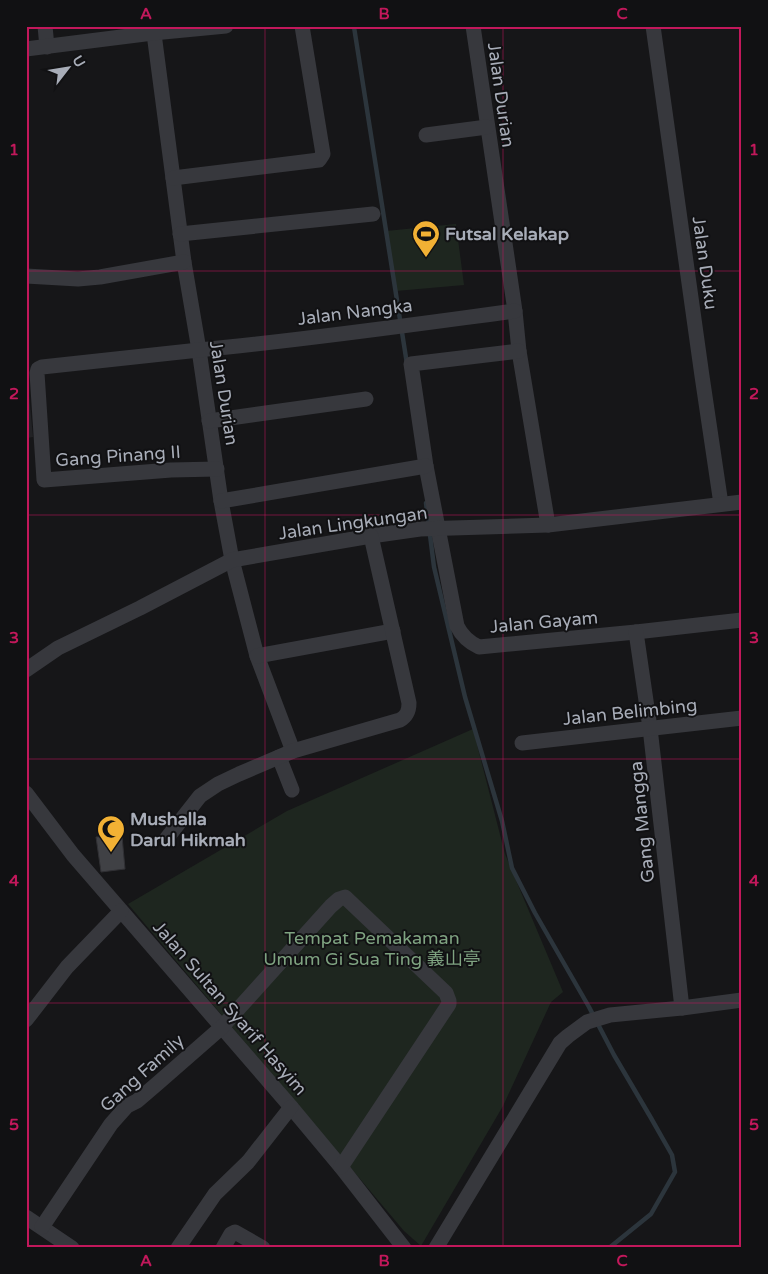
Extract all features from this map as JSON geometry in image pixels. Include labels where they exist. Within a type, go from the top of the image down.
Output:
[{"type":"street","points":[[45,26],[47,47]]},
{"type":"street","points":[[26,49],[153,30],[226,26]]},
{"type":"street","points":[[174,178],[319,160],[322,158],[323,154],[302,26]]},
{"type":"street","name":"Jalan Durian","points":[[473,26],[519,351],[548,525]]},
{"type":"street","name":"Jalan Duku","points":[[653,26],[721,504]]},
{"type":"street","name":"Jalan Durian","points":[[153,30],[184,262],[232,560],[257,656],[293,751]]},
{"type":"street","points":[[426,135],[487,127]]},
{"type":"street","points":[[180,234],[373,214]]},
{"type":"street","points":[[26,276],[78,279],[184,262]]},
{"type":"street","name":"Jalan Nangka","points":[[157,354],[514,311]]},
{"type":"street","name":"Jalan Gayam","points":[[519,351],[412,364],[426,466],[457,626],[461,634],[469,642],[479,647],[742,620]]},
{"type":"street","name":"Gang Pinang II","points":[[157,354],[38,369],[38,400],[44,480],[171,470],[217,469]]},
{"type":"street","points":[[209,421],[366,399]]},
{"type":"street","points":[[221,501],[426,466]]},
{"type":"street","name":"Jalan Lingkungan","points":[[26,670],[58,648],[232,560],[420,529],[438,530],[548,525],[742,502]]},
{"type":"street","points":[[167,838],[200,796],[225,781],[293,751],[400,720],[407,714],[409,709],[408,703],[371,536]]},
{"type":"street","points":[[257,656],[393,631]]},
{"type":"street","name":"Gang Mangga","points":[[636,632],[650,728],[682,1008]]},
{"type":"street","name":"Jalan Belimbing","points":[[522,743],[742,718]]},
{"type":"street","points":[[279,757],[292,790]]},
{"type":"street","name":"Jalan Sultan Syarif Hasyim","points":[[26,793],[73,855],[291,1107],[404,1248]]},
{"type":"street","name":"Gang Family","points":[[42,1227],[111,1124],[127,1106],[137,1101],[222,1027],[330,906],[339,899],[346,898],[446,993],[449,1004],[341,1167]]},
{"type":"street","points":[[26,1020],[67,967],[121,912]]},
{"type":"street","points":[[436,1248],[560,1043],[587,1022],[610,1015],[742,1000]]},
{"type":"street","points":[[178,1248],[215,1194],[248,1162],[291,1107]]},
{"type":"street","points":[[26,1216],[72,1248]]},
{"type":"street","points":[[223,1248],[235,1232],[263,1248]]},
{"type":"shaded area","points":[[26,363],[33,437],[26,438]]},
{"type":"green space","name":"Futsal Kelakap","points":[[456,224],[464,285],[396,291],[386,231]]},
{"type":"green space","name":"Tempat Pemakaman Umum Gi Sua Ting 義山亭","points":[[473,729],[505,854],[563,992],[551,1002],[503,1106],[421,1246],[404,1231],[128,904],[287,811]]},
{"type":"building","name":"Mushalla Darul Hikmah","points":[[122,836],[125,869],[101,872],[96,837]]},
{"type":"waterway","points":[[354,27],[407,364]]},
{"type":"waterway","points":[[426,503],[434,567],[465,697],[502,821],[512,868],[614,1055],[672,1155],[675,1172],[651,1214],[609,1248]]},
{"type":"place","name":"Futsal Kelakap","points":[[426,258]]},
{"type":"place","name":"Mushalla Darul Hikmah","points":[[111,853]]}]
